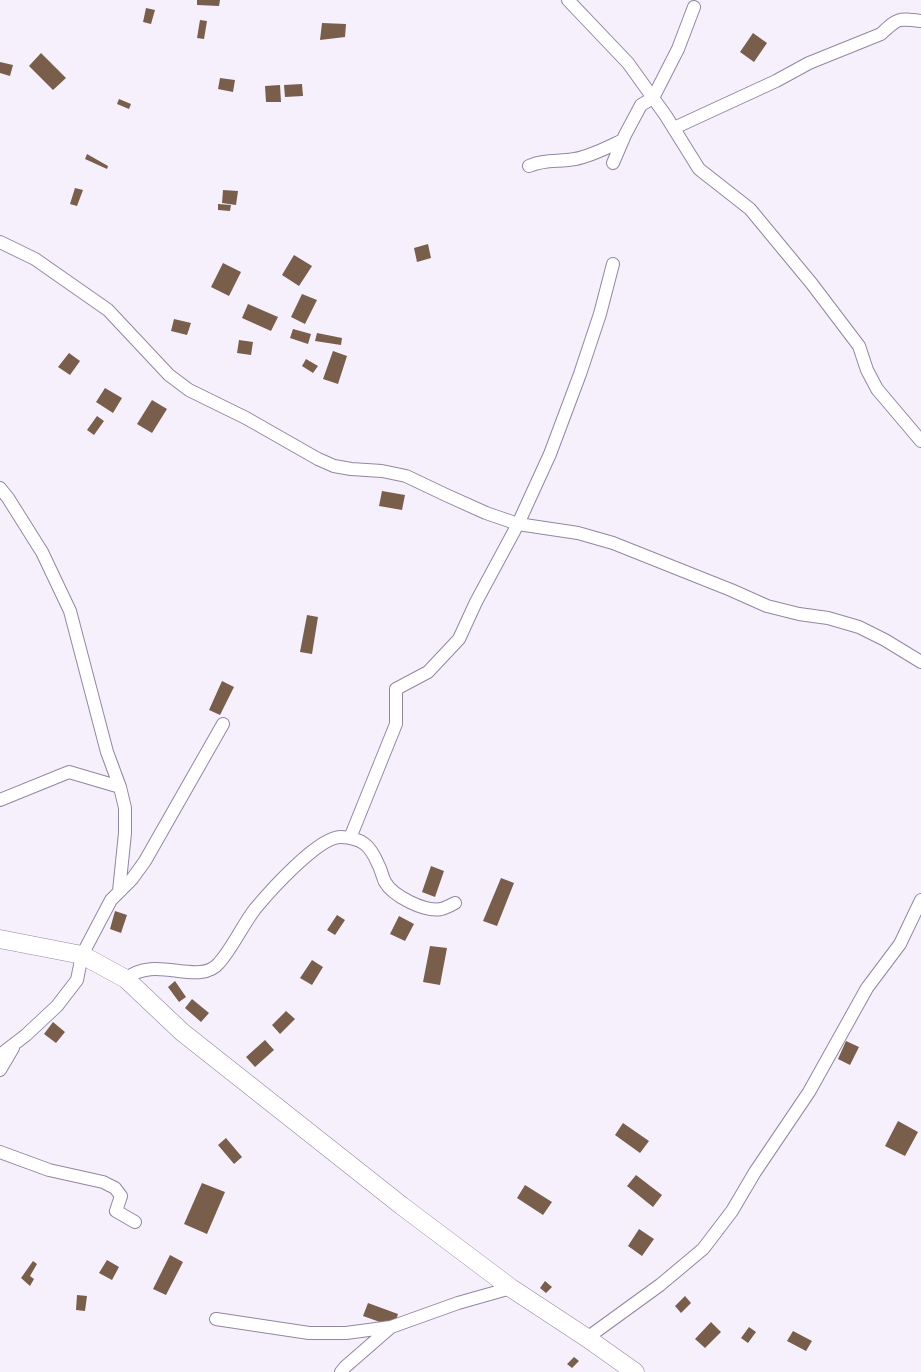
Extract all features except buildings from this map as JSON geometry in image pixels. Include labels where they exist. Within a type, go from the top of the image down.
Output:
[{"type":"main road","points":[[0,939],[82,955],[126,979],[182,1032],[402,1206],[511,1288],[635,1372]]},
{"type":"street","points":[[568,0],[628,63],[674,128],[699,170],[750,209],[812,284],[859,346],[867,370],[877,389],[921,441]]},
{"type":"street","points":[[614,163],[623,140],[641,105],[653,98],[678,49],[694,7]]},
{"type":"street","points":[[674,128],[776,81],[809,63],[881,34],[902,19],[921,21]]},
{"type":"street","points":[[529,166],[538,162],[575,159],[591,155],[623,140]]},
{"type":"street","points":[[0,242],[35,259],[108,310],[169,375],[189,390],[246,418],[318,459],[334,466],[382,471],[406,476],[462,502],[518,524],[578,533],[614,543],[767,606],[799,614],[828,618],[859,627],[921,662]]},
{"type":"street","points":[[350,838],[396,724],[396,688],[428,672],[459,639],[476,602],[518,524],[550,454],[600,314],[614,264]]},
{"type":"street","points":[[0,488],[42,552],[70,611],[89,679],[106,752],[120,787],[125,808],[125,833],[119,891]]},
{"type":"street","points":[[0,1055],[16,1044],[56,1006],[77,980],[82,955],[111,900],[132,879],[145,861],[223,724]]},
{"type":"street","points":[[0,800],[69,772],[120,787]]},
{"type":"street","points":[[126,979],[132,974],[146,969],[167,969],[193,973],[206,972],[218,965],[255,910],[297,864],[318,846],[338,837],[358,839],[368,846],[385,882],[394,893],[410,902],[428,908],[440,909],[455,903]]},
{"type":"street","points":[[587,1338],[660,1285],[703,1249],[732,1211],[755,1172],[808,1092],[867,988],[900,944],[921,900]]},
{"type":"street","points":[[0,1070],[16,1044]]},
{"type":"street","points":[[0,1152],[49,1170],[103,1182],[115,1188],[121,1196],[116,1211],[135,1222]]},
{"type":"street","points":[[216,1319],[309,1333],[346,1333],[391,1327],[458,1303],[511,1288]]},
{"type":"street","points":[[341,1372],[391,1327]]}]
